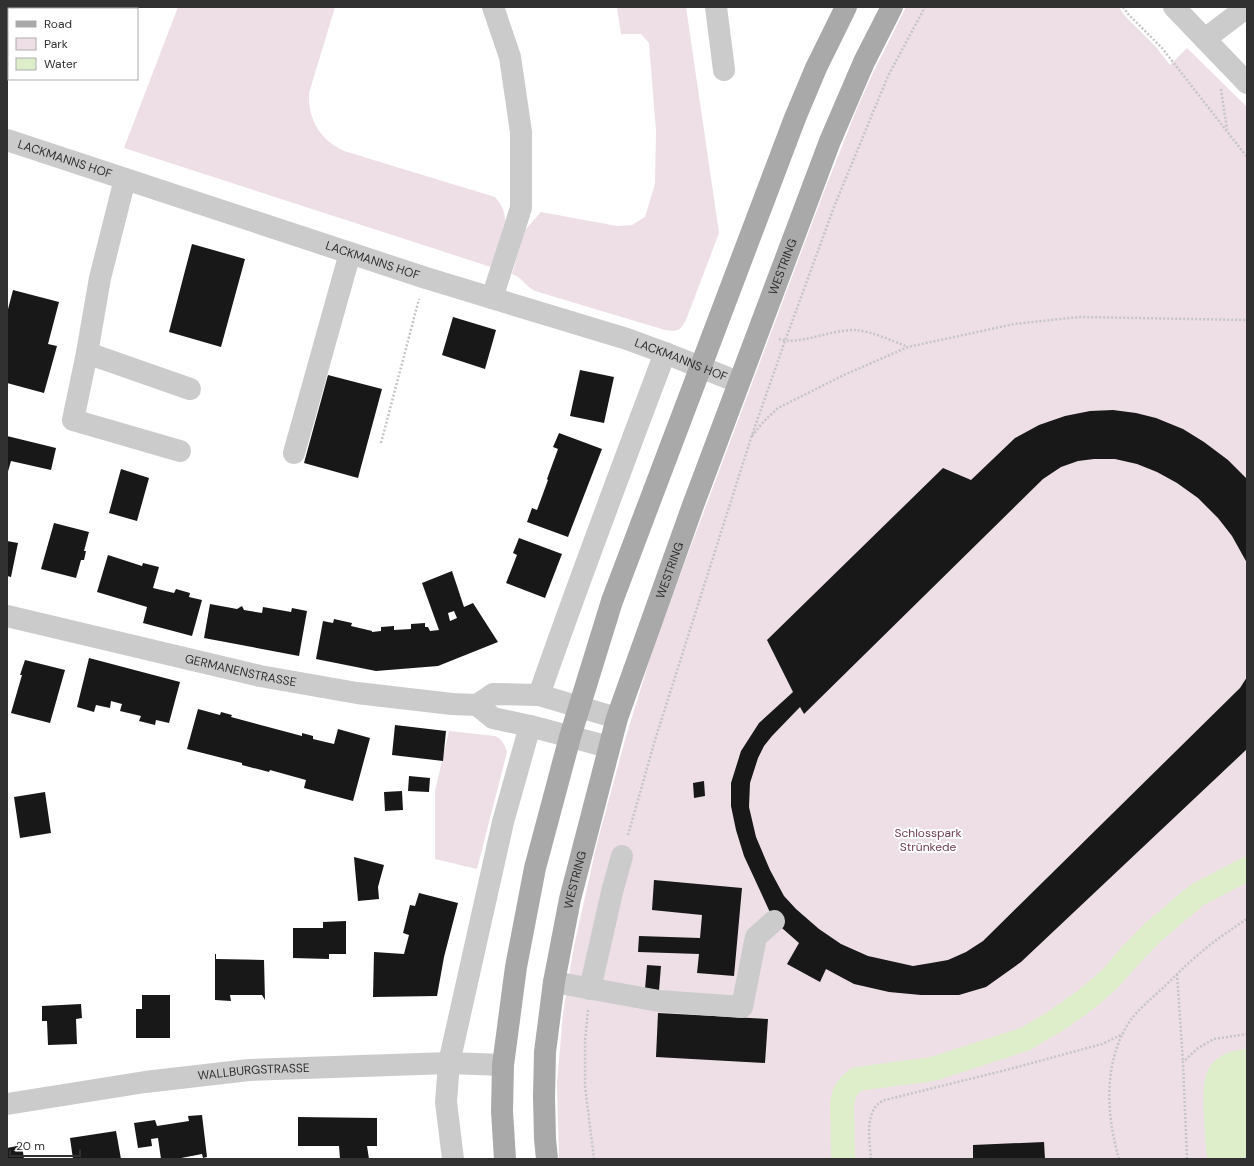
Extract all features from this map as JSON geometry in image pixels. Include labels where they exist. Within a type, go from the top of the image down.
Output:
[{"type":"main road","points":[[505,1159],[502,1111],[503,1066],[516,966],[535,868],[570,736],[612,601],[795,118],[816,68],[846,7]]},
{"type":"main road","name":"WESTRING","points":[[547,1159],[544,1098],[545,1052],[554,982],[570,898],[617,718],[738,382],[830,141],[864,62],[892,7]]},
{"type":"street","points":[[492,298],[521,208],[521,132],[510,57],[493,7]]},
{"type":"street","points":[[716,7],[724,70]]},
{"type":"street","points":[[1174,7],[1247,84]]},
{"type":"street","points":[[1205,39],[1247,7]]},
{"type":"street","name":"LACKMANNS HOF","points":[[7,140],[426,278],[627,339],[738,382]]},
{"type":"street","points":[[125,179],[100,278],[87,354],[73,420],[180,451]]},
{"type":"street","points":[[305,362],[345,251]]},
{"type":"street","points":[[294,453],[345,251]]},
{"type":"street","points":[[539,695],[601,521],[665,353]]},
{"type":"street","points":[[87,354],[190,389]]},
{"type":"street","name":"GERMANENSTRASSE","points":[[7,616],[260,676],[357,693],[477,706]]},
{"type":"street","points":[[609,747],[530,726],[493,718],[477,706],[493,694],[539,695],[617,718]]},
{"type":"street","points":[[453,1159],[446,1102],[449,1064],[504,822],[530,726]]},
{"type":"street","points":[[590,989],[612,892],[622,856]]},
{"type":"street","points":[[554,982],[659,1002],[742,1007],[756,937],[774,921]]},
{"type":"street","name":"WALLBURGSTRASSE","points":[[7,1104],[145,1082],[250,1070],[449,1064],[503,1066]]},
{"type":"path","points":[[622,856],[655,740],[751,438],[785,341],[834,207],[885,83],[925,7]]},
{"type":"path","points":[[1123,7],[1128,14],[1162,48],[1247,157]]},
{"type":"path","points":[[381,442],[417,306],[426,278]]},
{"type":"path","points":[[751,438],[764,421],[778,408],[844,375],[908,347],[1014,324],[1079,317],[1247,320]]},
{"type":"path","points":[[785,341],[814,337],[834,332],[855,330],[882,336],[908,347]]},
{"type":"path","points":[[1119,1159],[1115,1144],[1109,1100],[1110,1074],[1113,1057],[1131,1019],[1202,950],[1247,919]]},
{"type":"path","points":[[1177,974],[1183,1062],[1187,1159]]},
{"type":"path","points":[[590,989],[585,1041],[585,1086],[594,1159]]},
{"type":"path","points":[[871,1159],[871,1117],[876,1106],[885,1100],[1010,1069],[1102,1044],[1123,1034]]},
{"type":"path","points":[[1183,1062],[1198,1048],[1214,1039],[1247,1034]]},
{"type":"green space","points":[[178,7],[335,7],[309,93],[311,112],[317,128],[328,141],[344,151],[495,197],[503,208],[505,221],[491,267],[124,148]]},
{"type":"green space","points":[[617,7],[686,7],[719,233],[686,320],[680,329],[675,331],[665,330],[535,291],[512,274],[525,230],[541,212],[617,226],[632,225],[645,217],[655,184],[656,131],[649,43],[641,34],[621,34]]},
{"type":"green space","name":"Schlosspark Strünkede","points":[[906,7],[1119,7],[1125,16],[1156,47],[1170,65],[1187,48],[1247,107],[1247,1159],[559,1159],[557,1083],[563,1013],[574,946],[597,843],[625,740],[656,639],[823,194],[858,106]]},
{"type":"green space","points":[[449,731],[495,736],[503,742],[507,752],[477,869],[435,859],[435,791]]},
{"type":"water","points":[[1247,1049],[1247,1159],[1207,1159],[1203,1100],[1205,1077],[1211,1065],[1220,1057],[1230,1052]]},
{"type":"building","points":[[192,244],[245,259],[221,347],[169,332]]},
{"type":"building","points":[[13,290],[59,302],[48,344],[57,346],[44,393],[7,383],[7,313]]},
{"type":"building","points":[[453,317],[496,330],[485,369],[442,355]]},
{"type":"building","points":[[580,370],[614,377],[604,423],[570,416]]},
{"type":"building","points":[[328,375],[382,389],[358,478],[304,463]]},
{"type":"building","points":[[1113,410],[1136,413],[1156,418],[1183,429],[1204,442],[1228,460],[1247,479],[1247,563],[1232,536],[1218,518],[1198,498],[1177,483],[1157,472],[1137,464],[1115,459],[1078,461],[1061,467],[1043,479],[804,714],[800,707],[772,736],[764,746],[758,758],[750,783],[749,807],[756,837],[770,870],[784,896],[796,909],[819,929],[841,944],[868,956],[913,966],[948,960],[966,952],[983,941],[1240,688],[1247,677],[1247,749],[1021,962],[986,987],[959,995],[921,995],[889,992],[854,984],[826,969],[820,982],[787,964],[799,943],[774,921],[744,856],[736,830],[731,806],[731,783],[741,751],[759,723],[793,692],[767,640],[943,468],[971,480],[1015,438],[1039,425],[1065,416],[1090,411]]},
{"type":"building","points":[[559,433],[602,449],[568,537],[527,522],[532,508],[537,510],[548,480],[547,479],[558,449],[553,447]]},
{"type":"building","points":[[7,436],[56,448],[51,470],[11,461],[7,475]]},
{"type":"building","points":[[121,469],[149,478],[137,521],[109,513]]},
{"type":"building","points":[[54,523],[89,532],[84,551],[86,551],[84,560],[81,560],[76,578],[41,569]]},
{"type":"building","points":[[519,538],[562,554],[545,598],[506,583],[517,555],[513,553]]},
{"type":"building","points":[[7,541],[18,543],[11,577],[7,576]]},
{"type":"building","points":[[108,555],[142,566],[143,563],[159,567],[153,588],[174,593],[176,589],[190,593],[189,597],[202,600],[192,636],[143,623],[147,607],[97,592]]},
{"type":"building","points":[[452,571],[464,607],[473,603],[498,642],[438,666],[376,671],[316,659],[323,621],[333,623],[334,619],[352,623],[351,626],[372,632],[381,631],[381,627],[394,626],[394,630],[411,629],[411,624],[425,623],[425,627],[428,627],[430,631],[439,630],[422,583]],"holes":[[[454,611],[457,618],[450,621],[448,613]]]},
{"type":"building","points":[[210,604],[237,609],[242,606],[244,610],[262,613],[263,607],[291,612],[292,608],[307,611],[299,656],[204,638]]},
{"type":"building","points":[[89,658],[180,682],[169,723],[156,720],[155,725],[139,721],[141,716],[120,711],[122,704],[111,701],[110,708],[96,705],[94,712],[77,707]]},
{"type":"building","points":[[25,660],[65,670],[50,723],[11,713]]},
{"type":"building","points":[[198,709],[220,715],[221,712],[232,715],[231,717],[302,736],[302,733],[313,736],[313,739],[334,744],[338,729],[370,738],[353,801],[304,788],[306,780],[270,770],[269,772],[242,765],[242,763],[187,749]]},
{"type":"building","points":[[395,725],[446,731],[443,761],[392,755]]},
{"type":"building","points":[[409,776],[430,778],[429,792],[408,791]]},
{"type":"building","points":[[704,781],[705,796],[694,798],[693,783]]},
{"type":"building","points":[[402,791],[403,810],[385,811],[384,792]]},
{"type":"building","points":[[45,792],[51,833],[20,838],[14,797]]},
{"type":"building","points":[[354,857],[384,865],[378,887],[379,899],[358,901]]},
{"type":"building","points":[[654,880],[742,888],[734,976],[697,973],[699,954],[638,952],[639,936],[700,938],[702,915],[652,910]]},
{"type":"building","points":[[419,893],[458,903],[444,957],[437,996],[373,997],[374,952],[404,954],[409,935],[403,933],[410,905],[415,906]]},
{"type":"building","points":[[346,921],[346,954],[329,954],[329,959],[293,958],[293,928],[323,928],[323,922]]},
{"type":"building","points":[[215,954],[216,959],[264,960],[265,1000],[262,995],[230,995],[231,1001],[215,1000]]},
{"type":"building","points":[[647,965],[661,966],[659,990],[645,989]]},
{"type":"building","points":[[142,995],[170,995],[170,1038],[136,1038],[136,1009],[142,1009]]},
{"type":"building","points":[[81,1004],[82,1018],[76,1019],[77,1044],[48,1045],[47,1021],[42,1021],[42,1006]]},
{"type":"building","points":[[658,1013],[768,1019],[765,1063],[656,1057]]},
{"type":"building","points":[[202,1115],[207,1157],[203,1158],[202,1154],[176,1159],[161,1159],[158,1138],[151,1139],[152,1146],[138,1148],[134,1123],[155,1120],[157,1126],[189,1121],[188,1116]]},
{"type":"building","points":[[298,1117],[377,1118],[377,1146],[367,1146],[369,1159],[340,1159],[339,1146],[298,1146]]},
{"type":"building","points":[[116,1131],[121,1159],[73,1159],[70,1138]]},
{"type":"building","points":[[1044,1142],[1045,1159],[973,1159],[973,1145]]},
{"type":"building","points":[[22,1145],[24,1159],[7,1159],[7,1148]]},
{"type":"waterway","points":[[843,1159],[842,1104],[846,1090],[857,1079],[933,1069],[1025,1039],[1054,1022],[1083,1002],[1109,980],[1152,933],[1197,895],[1247,869]]}]
